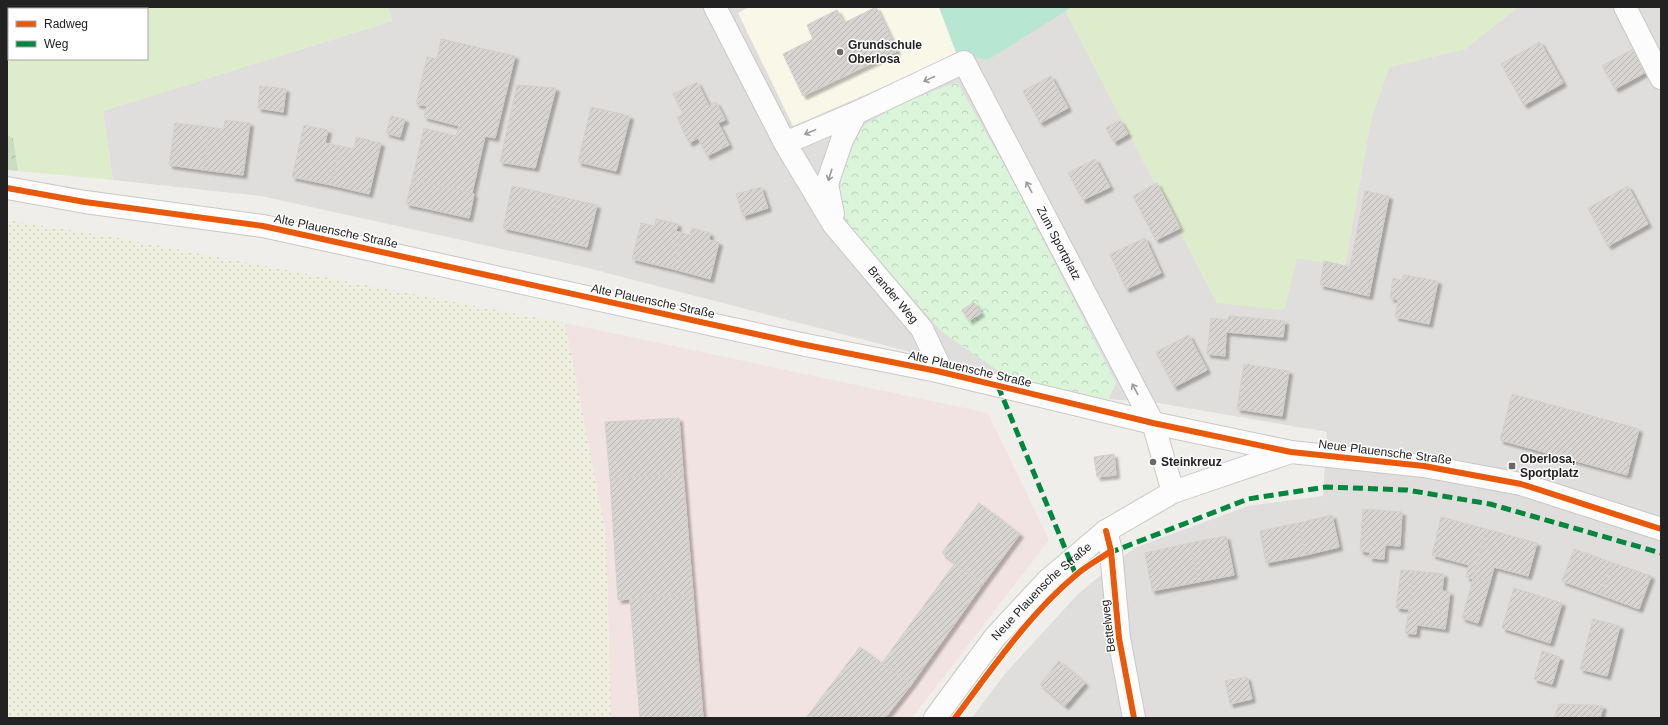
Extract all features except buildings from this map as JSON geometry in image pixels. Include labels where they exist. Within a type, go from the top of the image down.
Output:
[{"type":"street","name":"Brander Weg","points":[[715,7],[785,143],[834,225],[922,329],[938,363],[937,371]]},
{"type":"street","points":[[1625,7],[1661,78]]},
{"type":"street","name":"Zum Sportplatz","points":[[856,113],[964,62],[1153,423]]},
{"type":"street","points":[[785,143],[856,113]]},
{"type":"street","points":[[834,225],[827,184],[842,140],[856,113]]},
{"type":"street","name":"Alte Plauensche Straße","points":[[7,188],[85,202],[263,226],[801,344],[937,371],[1153,423],[1291,452]]},
{"type":"street","points":[[1153,423],[1173,492]]},
{"type":"street","name":"Neue Plauensche Straße","points":[[935,718],[995,637],[1047,580],[1106,531],[1173,492],[1291,452],[1424,466],[1521,484],[1661,529]]},
{"type":"street","name":"Bettelweg","points":[[1106,531],[1111,551],[1119,638],[1134,718]]},
{"type":"shaded area","points":[[388,7],[939,7],[957,55],[988,60],[1065,10],[1217,303],[1297,258],[1345,265],[1371,119],[1389,67],[1465,49],[1518,7],[1661,7],[1661,718],[972,718],[1003,676],[1078,594],[1134,548],[1248,506],[1323,496],[1327,432],[1158,403],[1109,399],[1007,377],[580,266],[261,196],[113,180],[103,111],[392,21]]},
{"type":"shaded area","points":[[749,7],[939,7],[957,55],[793,126],[738,13]]},
{"type":"shaded area","points":[[565,323],[988,413],[1049,540],[912,718],[611,718],[606,535]]},
{"type":"green space","points":[[7,7],[388,7],[392,21],[103,111],[113,180],[18,171],[13,138],[7,135]]},
{"type":"green space","points":[[939,7],[1072,7],[988,60],[957,55]]},
{"type":"green space","points":[[1072,7],[1518,7],[1465,49],[1389,67],[1371,119],[1345,265],[1297,258],[1284,310],[1217,303],[1065,10]]},
{"type":"green space","points":[[957,82],[1012,179],[1116,383],[1109,399],[1007,377],[941,331],[850,227],[838,206],[844,158],[861,127],[904,102]]},
{"type":"green space","points":[[7,135],[13,138],[18,171],[7,170]]},
{"type":"green space","points":[[7,220],[118,238],[565,323],[606,535],[611,718],[7,718]]},
{"type":"marked path","points":[[998,386],[1076,575]]},
{"type":"marked path","points":[[1109,553],[1248,499],[1326,487],[1407,490],[1490,504],[1661,553]]},
{"type":"cycle path","points":[[7,188],[85,202],[263,226],[801,344],[937,371],[1153,423],[1291,452],[1424,466],[1521,484],[1661,529]]},
{"type":"cycle path","points":[[1106,531],[1111,551],[1119,638],[1134,718]]},
{"type":"cycle path","points":[[955,718],[1011,643],[1042,607],[1080,572],[1111,551]]},
{"type":"place","name":"Grundschule Oberlosa","points":[[840,52]]},
{"type":"place","name":"Steinkreuz","points":[[1153,462]]},
{"type":"place","name":"Oberlosa, Sportplatz","points":[[1512,466]]}]
